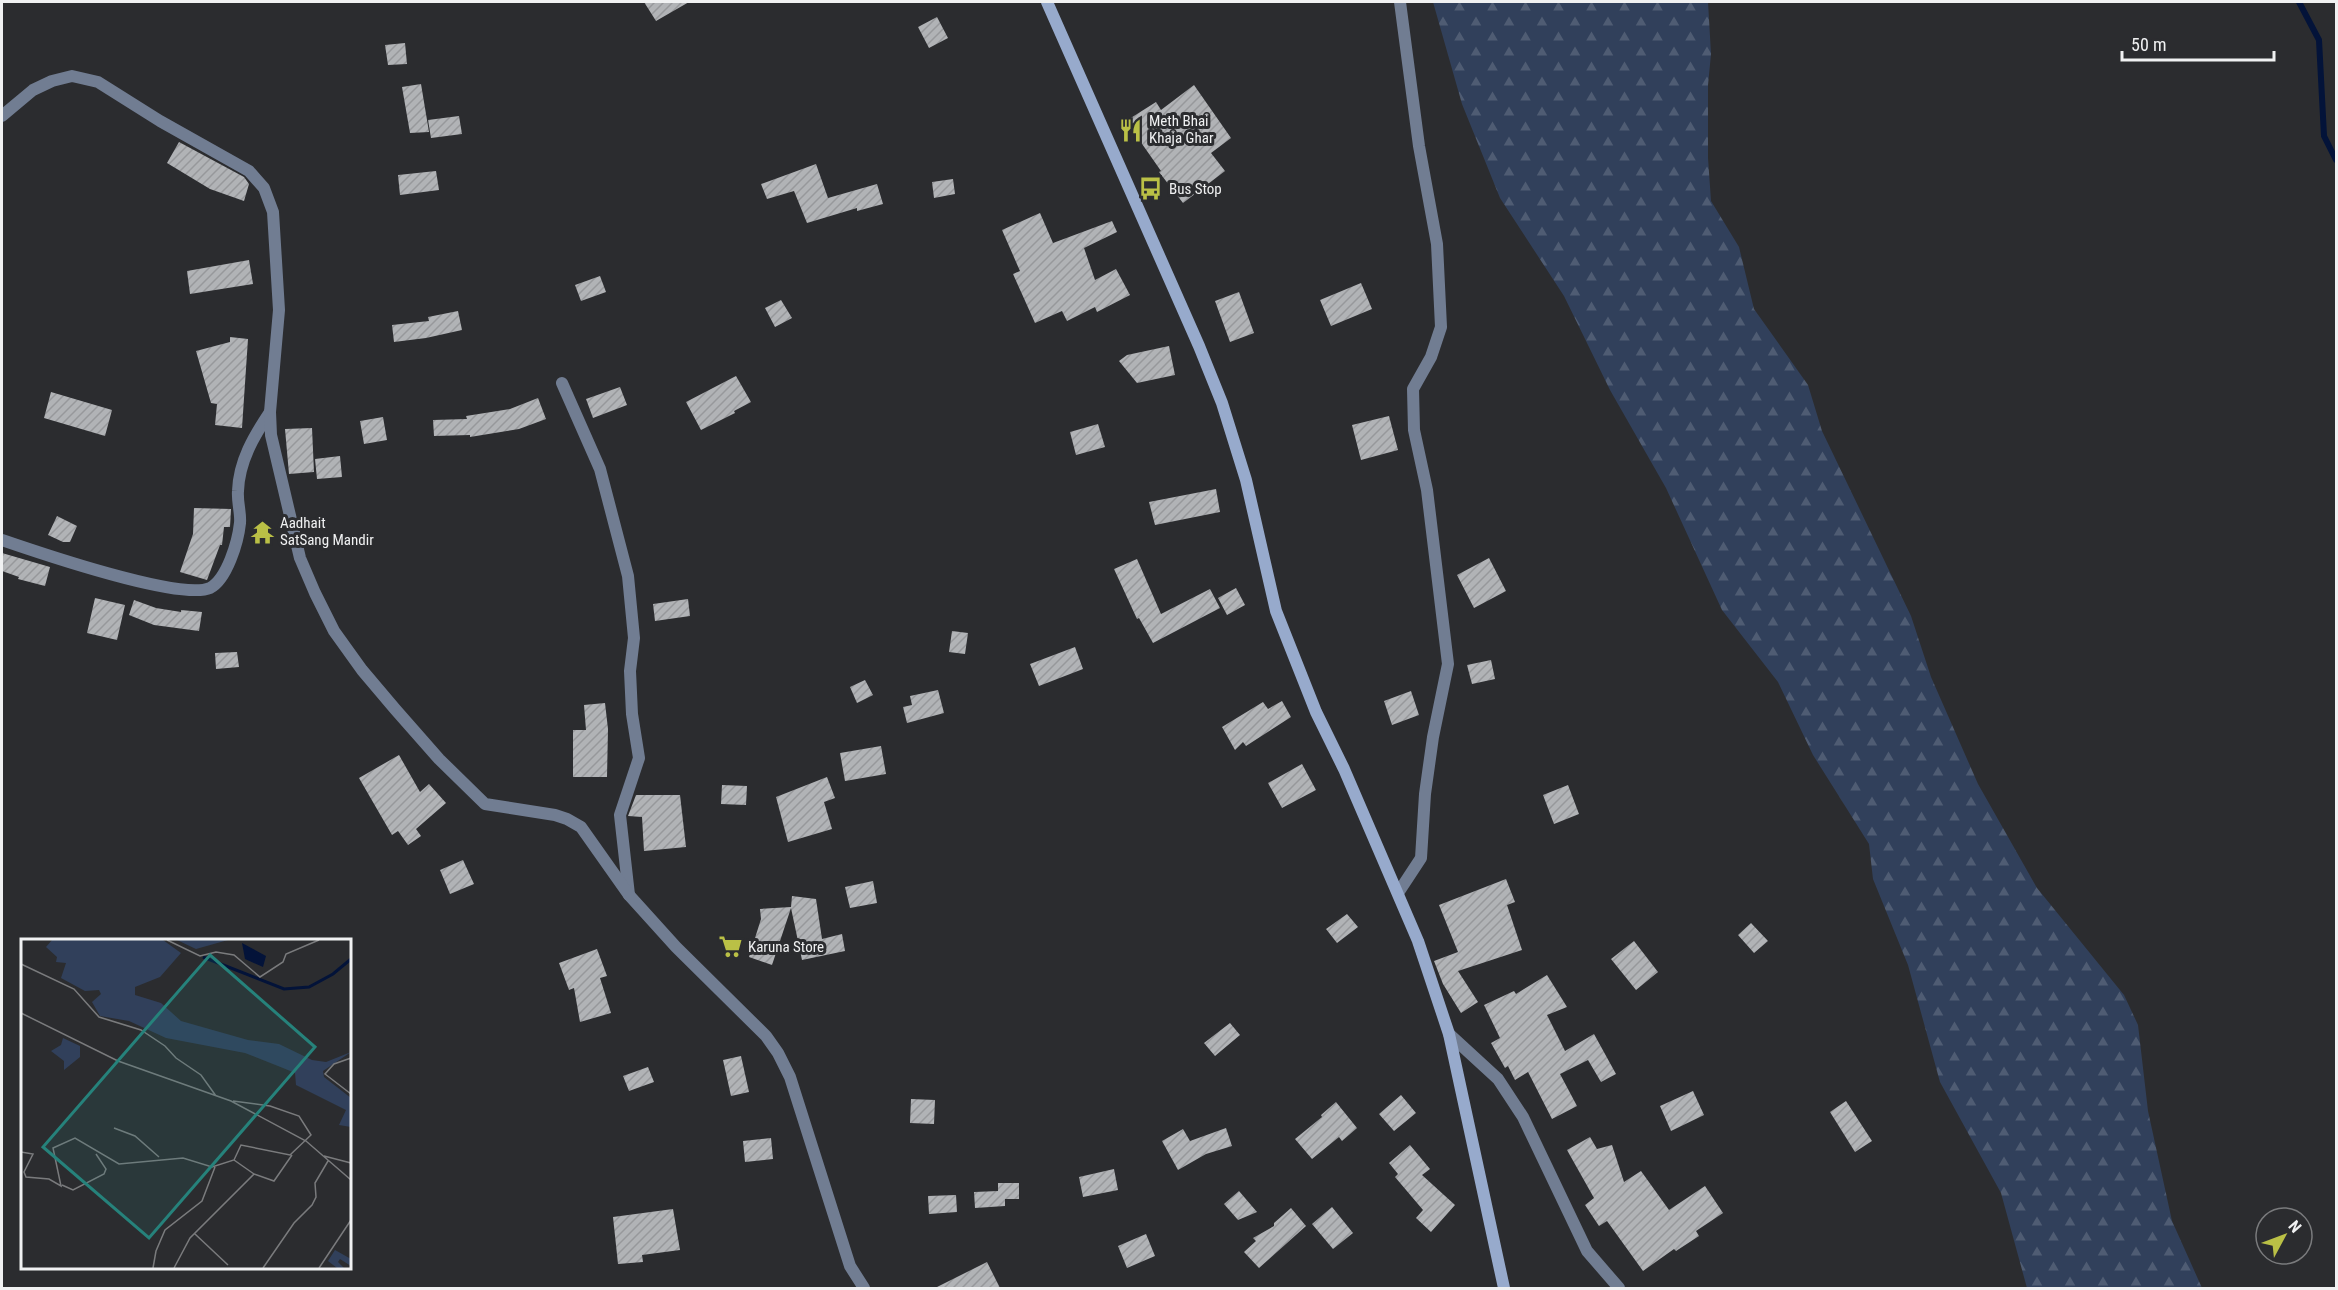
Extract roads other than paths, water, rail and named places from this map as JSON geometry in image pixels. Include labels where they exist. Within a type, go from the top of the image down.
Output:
[{"type":"main road","points":[[1047,2],[1222,403],[1246,480],[1276,611],[1316,712],[1344,769],[1422,951],[1449,1034],[1504,1288]]},
{"type":"street","points":[[1398,893],[1421,858],[1425,794],[1433,737],[1448,664],[1427,490],[1414,430],[1413,388],[1431,357],[1441,327],[1437,244],[1419,146],[1400,2]]},
{"type":"street","points":[[2,116],[33,90],[52,81],[72,76],[98,82],[160,121],[249,171],[264,188],[273,212],[279,309],[270,412],[271,435],[300,558],[334,631],[362,670],[439,759],[485,804],[555,815],[581,827],[629,895],[676,947],[766,1036],[790,1077],[850,1266],[864,1288]]},
{"type":"street","points":[[562,384],[600,469],[628,576],[634,638],[630,671],[632,714],[639,758],[620,814],[629,895]]},
{"type":"street","points":[[2,540],[63,562],[181,591],[209,588],[225,574],[240,523],[237,492],[241,469],[252,438],[270,412]]},
{"type":"street","points":[[1449,1034],[1498,1079],[1523,1117],[1587,1251],[1619,1288]]},
{"type":"waterway","points":[[2299,2],[2319,40],[2324,136],[2336,160]]},
{"type":"place","name":"Meth Bhai Khaja Ghar","points":[[1131,130]]},
{"type":"place","name":"Bus Stop","points":[[1151,189]]},
{"type":"place","name":"Aadhait SatSang Mandir","points":[[262,532]]},
{"type":"place","name":"Karuna Store","points":[[730,947]]}]
